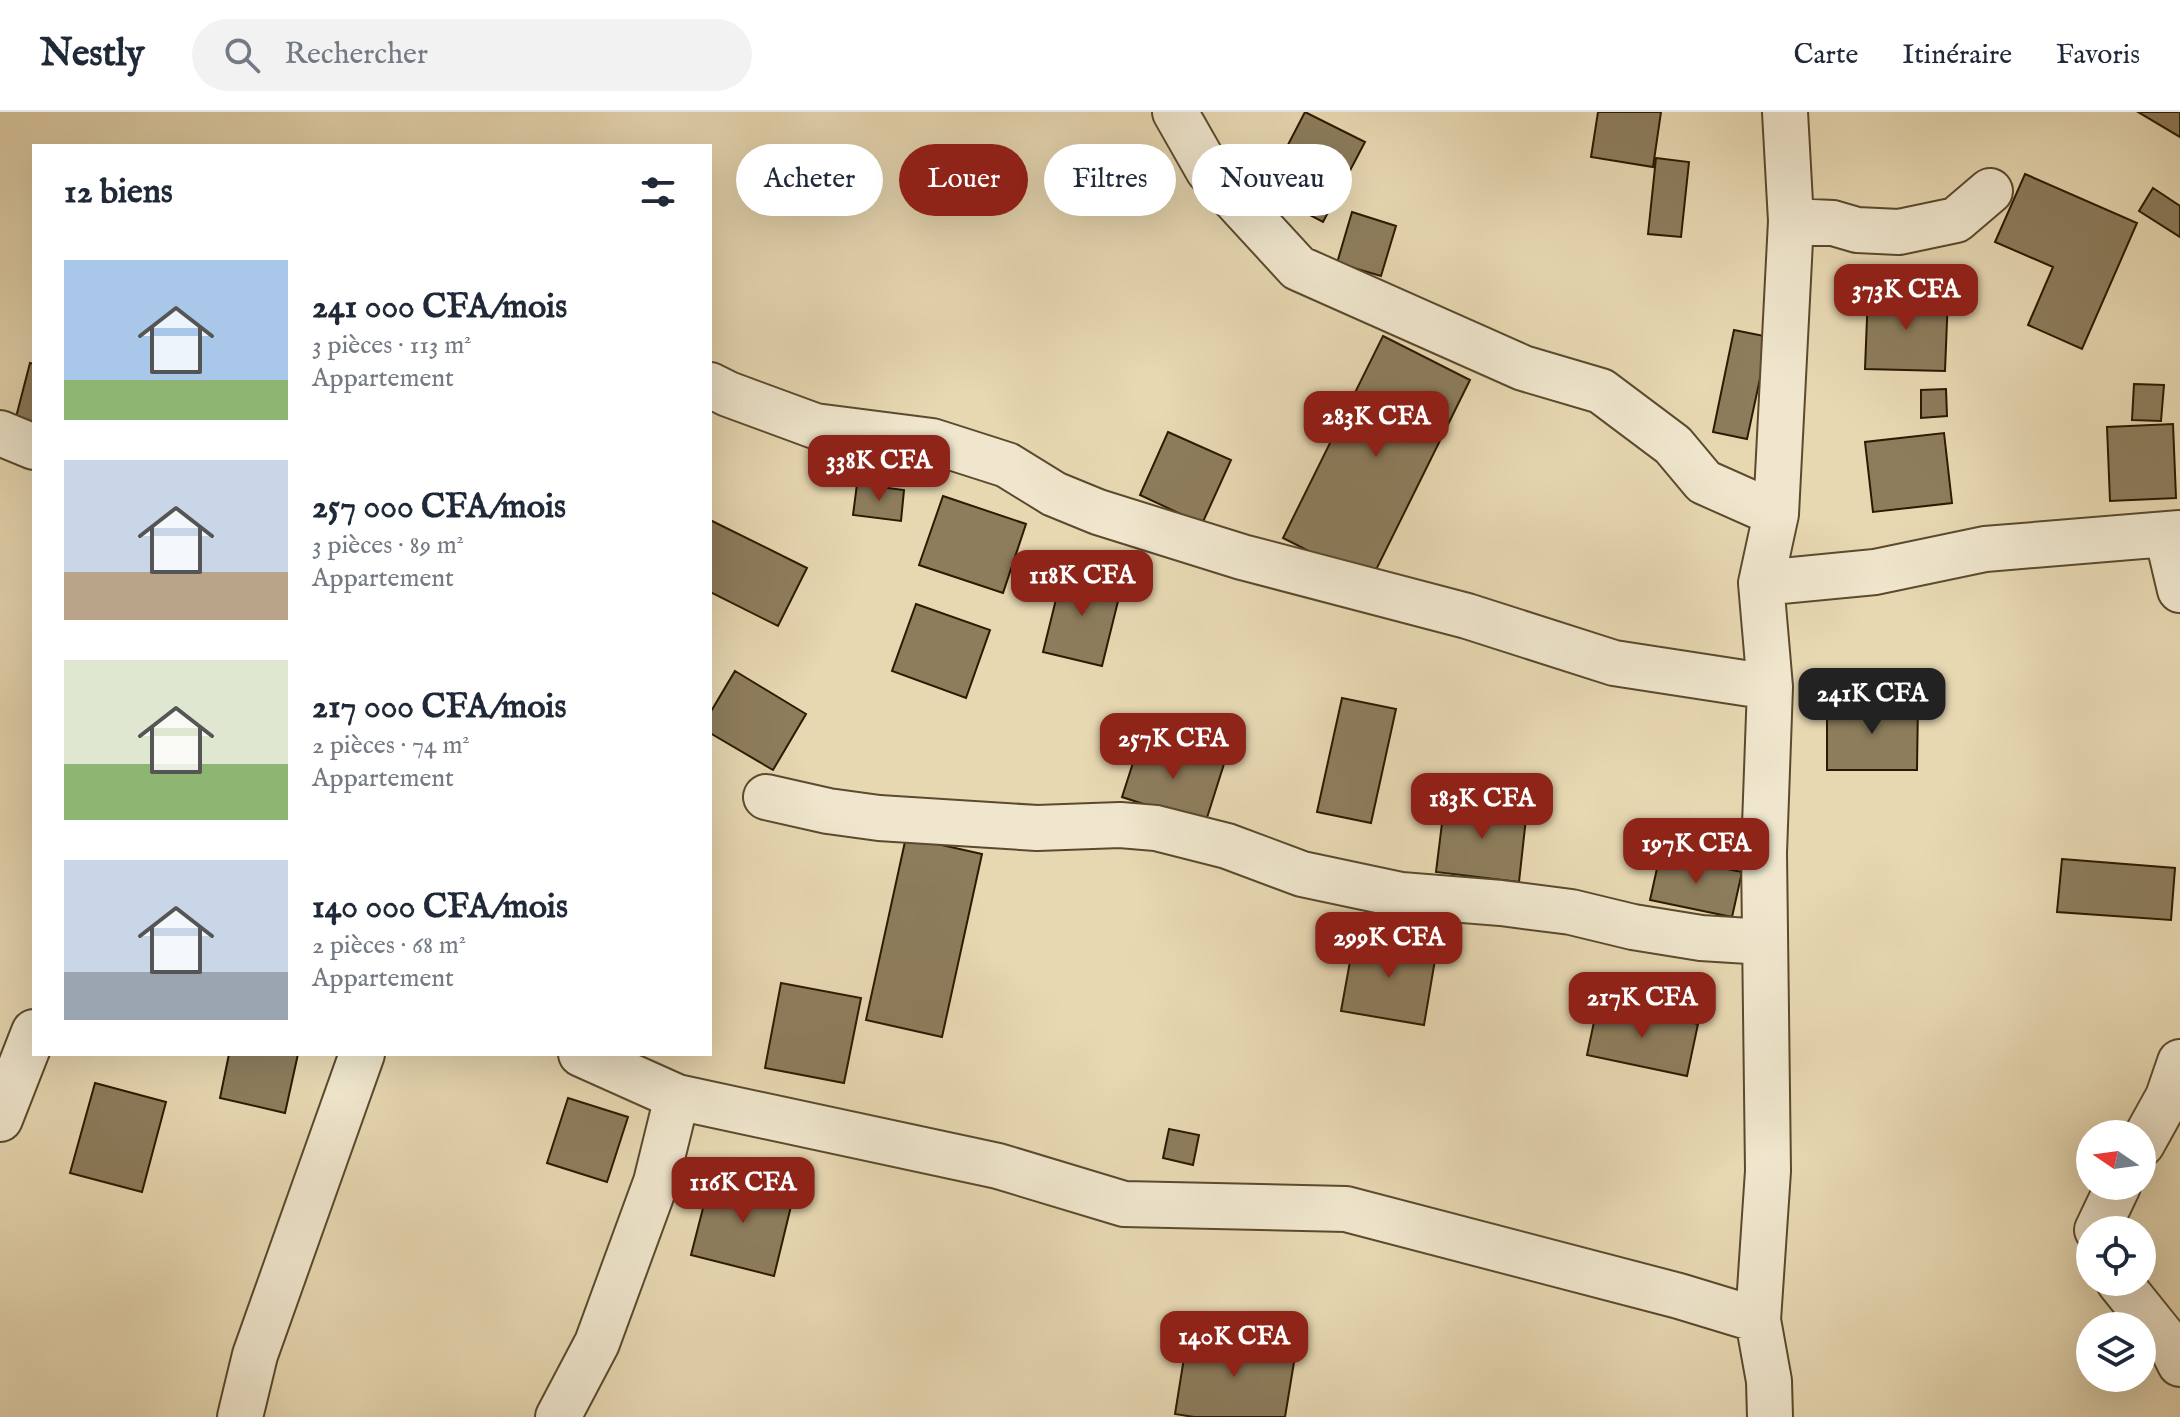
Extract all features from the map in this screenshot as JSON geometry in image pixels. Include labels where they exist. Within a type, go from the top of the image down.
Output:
[{"type":"street","points":[[1175,112],[1208,170],[1298,268],[1523,368],[1601,391],[1673,445],[1704,482],[1776,514]]},
{"type":"street","points":[[1770,1417],[1769,1381],[1758,1320],[1768,1171],[1764,853],[1770,687],[1761,583],[1776,514],[1791,221],[1785,112]]},
{"type":"street","points":[[1791,221],[1899,232],[1956,220],[1990,191]]},
{"type":"street","points":[[712,386],[815,426],[932,441],[1007,465],[1054,494],[1098,512],[1242,557],[1467,616],[1614,663],[1770,687]]},
{"type":"street","points":[[0,433],[32,446]]},
{"type":"street","points":[[1761,583],[1875,572],[1985,549],[2174,534],[2180,590]]},
{"type":"street","points":[[766,797],[828,811],[879,818],[1037,828],[1120,825],[1156,828],[1227,846],[1302,874],[1401,895],[1571,912],[1633,927],[1701,938],[1765,942]]},
{"type":"street","points":[[0,1119],[32,1037]]},
{"type":"street","points":[[240,1417],[255,1355],[361,1056]]},
{"type":"street","points":[[585,1056],[677,1097],[998,1166],[1124,1204],[1346,1209],[1679,1296],[1758,1320]]},
{"type":"street","points":[[2155,1120],[2168,1097],[2180,1062]]},
{"type":"street","points":[[558,1417],[597,1343],[656,1182],[677,1097]]},
{"type":"street","points":[[2130,1296],[2172,1348],[2180,1364]]},
{"type":"building","points":[[1305,112],[1365,142],[1352,167],[1352,144],[1288,144]]},
{"type":"building","points":[[1598,112],[1661,112],[1653,167],[1591,157]]},
{"type":"building","points":[[2138,112],[2180,112],[2180,137]]},
{"type":"building","points":[[1656,158],[1689,162],[1681,237],[1648,234]]},
{"type":"building","points":[[2025,174],[2137,223],[2082,349],[2028,325],[2053,267],[1995,242]]},
{"type":"building","points":[[2153,188],[2180,206],[2180,237],[2139,211]]},
{"type":"building","points":[[1352,212],[1396,226],[1381,276],[1337,263]]},
{"type":"building","points":[[1312,216],[1326,216],[1323,222]]},
{"type":"building","points":[[1868,293],[1948,296],[1945,371],[1865,369]]},
{"type":"building","points":[[1734,330],[1769,337],[1747,439],[1713,432]]},
{"type":"building","points":[[1383,336],[1470,380],[1370,582],[1283,538]]},
{"type":"building","points":[[30,363],[32,364],[32,425],[15,421]]},
{"type":"building","points":[[2134,384],[2164,385],[2161,421],[2132,420]]},
{"type":"building","points":[[1946,389],[1947,416],[1921,418],[1921,390]]},
{"type":"building","points":[[2173,424],[2176,498],[2110,501],[2107,427]]},
{"type":"building","points":[[1168,432],[1231,460],[1202,524],[1140,495]]},
{"type":"building","points":[[1944,433],[1952,503],[1873,512],[1865,442]]},
{"type":"building","points":[[857,484],[904,490],[901,521],[853,515]]},
{"type":"building","points":[[943,496],[1026,524],[1003,593],[919,565]]},
{"type":"building","points":[[712,521],[807,568],[778,626],[712,593]]},
{"type":"building","points":[[1063,571],[1122,585],[1102,666],[1043,652]]},
{"type":"building","points":[[916,604],[990,630],[966,698],[892,671]]},
{"type":"building","points":[[735,671],[806,714],[773,770],[712,734],[712,710]]},
{"type":"building","points":[[1342,698],[1396,709],[1371,823],[1317,812]]},
{"type":"building","points":[[1827,702],[1918,702],[1917,770],[1827,770]]},
{"type":"building","points":[[1141,738],[1224,764],[1205,824],[1122,797]]},
{"type":"building","points":[[1445,799],[1527,809],[1519,882],[1436,872]]},
{"type":"building","points":[[906,837],[982,854],[942,1037],[866,1020]]},
{"type":"building","points":[[1660,855],[1742,872],[1732,917],[1650,900]]},
{"type":"building","points":[[2062,859],[2175,868],[2171,920],[2057,912]]},
{"type":"building","points":[[1355,934],[1437,948],[1424,1025],[1341,1011]]},
{"type":"building","points":[[781,983],[861,998],[844,1083],[765,1068]]},
{"type":"building","points":[[1598,1003],[1698,1024],[1687,1076],[1587,1055]]},
{"type":"building","points":[[229,1056],[298,1056],[285,1113],[220,1098]]},
{"type":"building","points":[[95,1083],[166,1102],[142,1192],[70,1173]]},
{"type":"building","points":[[568,1098],[628,1117],[607,1182],[547,1163]]},
{"type":"building","points":[[1169,1129],[1199,1135],[1193,1165],[1163,1158]]},
{"type":"building","points":[[712,1173],[794,1194],[774,1276],[691,1255]]},
{"type":"building","points":[[1188,1333],[1296,1350],[1285,1417],[1194,1417],[1175,1414]]}]
